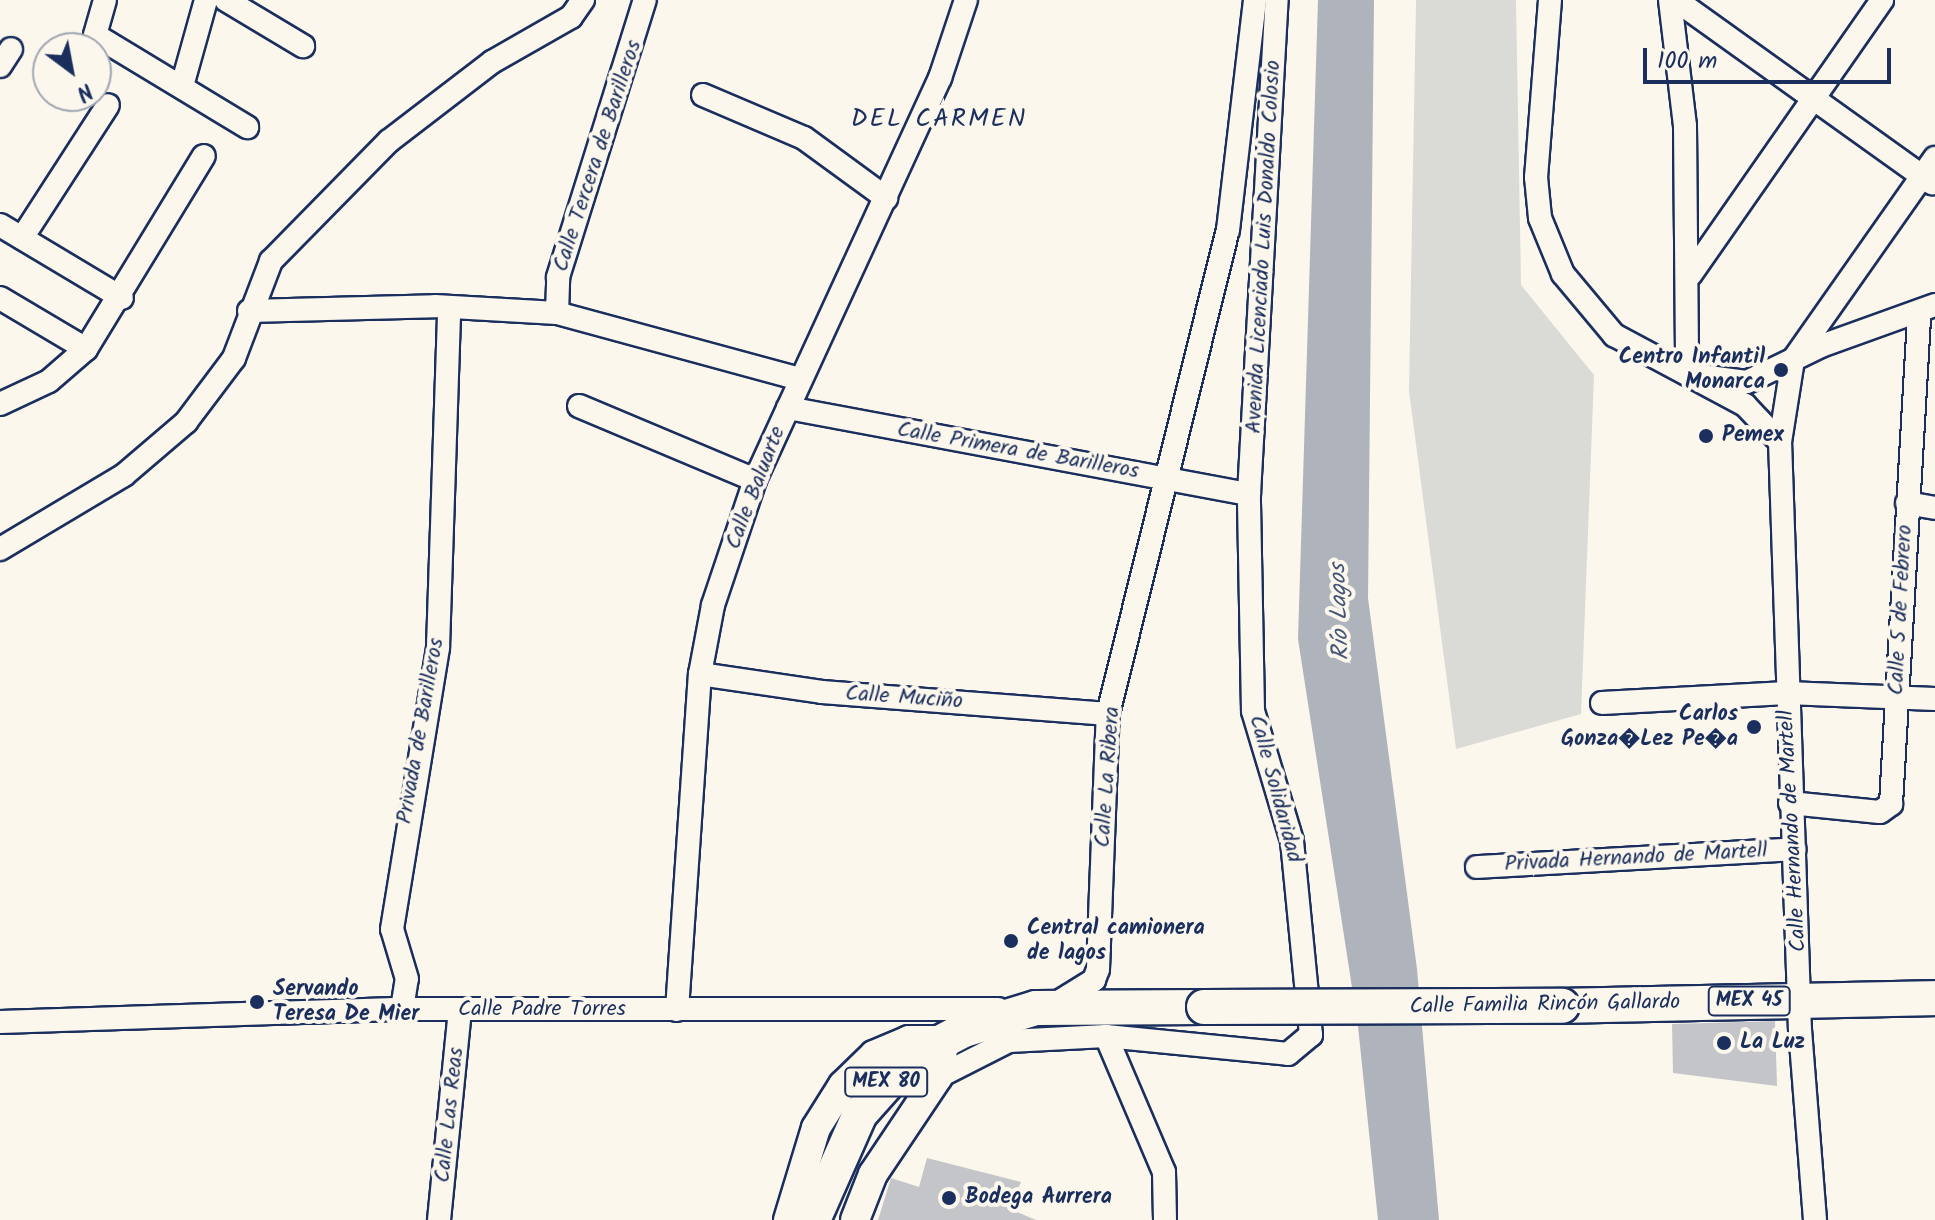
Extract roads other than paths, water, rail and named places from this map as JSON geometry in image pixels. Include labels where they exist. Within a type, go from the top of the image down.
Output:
[{"type":"highway","name":"Calle Familia Rincón Gallardo","points":[[1042,1008],[1562,1006],[1935,998]]},
{"type":"highway","name":"MEX 45","points":[[945,1040],[1042,1008]]},
{"type":"highway","name":"MEX 80","points":[[813,1220],[845,1142],[911,1038],[945,1040]]},
{"type":"highway","points":[[835,1220],[845,1142]]},
{"type":"main road","points":[[788,1220],[816,1128],[843,1085],[874,1055],[911,1038]]},
{"type":"main road","points":[[855,1220],[915,1102],[938,1077],[945,1040]]},
{"type":"street","points":[[105,0],[95,35],[247,127]]},
{"type":"street","points":[[182,86],[206,0]]},
{"type":"street","points":[[226,0],[303,46]]},
{"type":"street","points":[[0,549],[124,475],[186,422],[234,358],[249,311],[271,261],[389,141],[492,62],[571,17],[583,0]]},
{"type":"street","name":"Calle Tercera de Barilleros","points":[[557,313],[558,277],[645,0]]},
{"type":"street","name":"Calle Baluarte","points":[[677,1010],[700,674],[713,605],[755,480],[940,78],[966,0]]},
{"type":"street","name":"Avenida Licenciado Luis Donaldo Colosio","points":[[1164,478],[1228,230],[1255,0]]},
{"type":"street","name":"Avenida Licenciado Luis Donaldo Colosio","points":[[1249,494],[1277,0]]},
{"type":"street","points":[[1550,0],[1539,87],[1540,218],[1563,274],[1614,335],[1745,405],[1780,442]]},
{"type":"street","points":[[1670,0],[1685,126],[1691,274],[1687,374]]},
{"type":"street","points":[[1676,0],[1813,98],[1931,173],[1793,360]]},
{"type":"street","points":[[1691,274],[1882,0]]},
{"type":"street","points":[[703,95],[804,138],[886,198]]},
{"type":"street","points":[[22,238],[103,112]]},
{"type":"street","points":[[0,404],[49,381],[86,349],[122,298],[204,156]]},
{"type":"street","points":[[0,225],[122,298]]},
{"type":"street","points":[[0,298],[86,349]]},
{"type":"street","points":[[249,311],[449,307],[557,313],[800,379]]},
{"type":"street","name":"Privada de Barilleros","points":[[402,1009],[405,968],[392,929],[438,647],[449,307]]},
{"type":"street","points":[[1687,374],[1747,382],[1793,360],[1927,308]]},
{"type":"street","name":"Calle 5 de Febrero","points":[[1790,803],[1887,809],[1897,696],[1907,503],[1927,308]]},
{"type":"street","name":"Calle Hernando de Martell","points":[[1793,360],[1780,442],[1787,489],[1790,803],[1815,1220]]},
{"type":"street","points":[[579,406],[755,480]]},
{"type":"street","name":"Calle Primera de Barilleros","points":[[788,408],[1249,494]]},
{"type":"street","name":"Calle La Ribera","points":[[1042,1008],[1081,990],[1098,969],[1108,714],[1164,478]]},
{"type":"street","name":"Calle Solidaridad","points":[[1106,1036],[1288,1054],[1311,1035],[1292,841],[1253,711],[1249,494]]},
{"type":"street","points":[[1907,503],[1935,508]]},
{"type":"street","name":"Calle Muciño","points":[[700,674],[822,692],[1108,714]]},
{"type":"street","points":[[1602,703],[1787,693],[1935,699]]},
{"type":"street","name":"Privada Hernando de Martell","points":[[1477,867],[1794,849]]},
{"type":"street","name":"Calle Padre Torres","points":[[0,1022],[402,1009],[677,1010],[911,1038],[1042,1008]]},
{"type":"street","name":"Calle Las Reas","points":[[439,1220],[460,1010]]},
{"type":"street","points":[[938,1077],[1009,1041],[1106,1036],[1164,1172],[1165,1220]]},
{"type":"street","points":[[911,1038],[915,1102]]},
{"type":"water","name":"Río Lagos","points":[[1318,0],[1374,0],[1368,598],[1417,969],[1439,1220],[1378,1220],[1358,1026],[1298,639]]},
{"type":"place","name":"Centro Infantil Monarca","points":[[1781,370]]},
{"type":"place","name":"Pemex","points":[[1706,436]]},
{"type":"place","name":"Carlos Gonza�Lez Pe�a","points":[[1754,727]]},
{"type":"place","name":"Central camionera de lagos","points":[[1011,941]]},
{"type":"place","name":"Servando Teresa De Mier","points":[[257,1002]]},
{"type":"place","name":"La Luz","points":[[1724,1043]]},
{"type":"place","name":"Bodega Aurrera","points":[[949,1198]]},
{"type":"district","name":"DEL CARMEN","points":[[939,120]]}]
